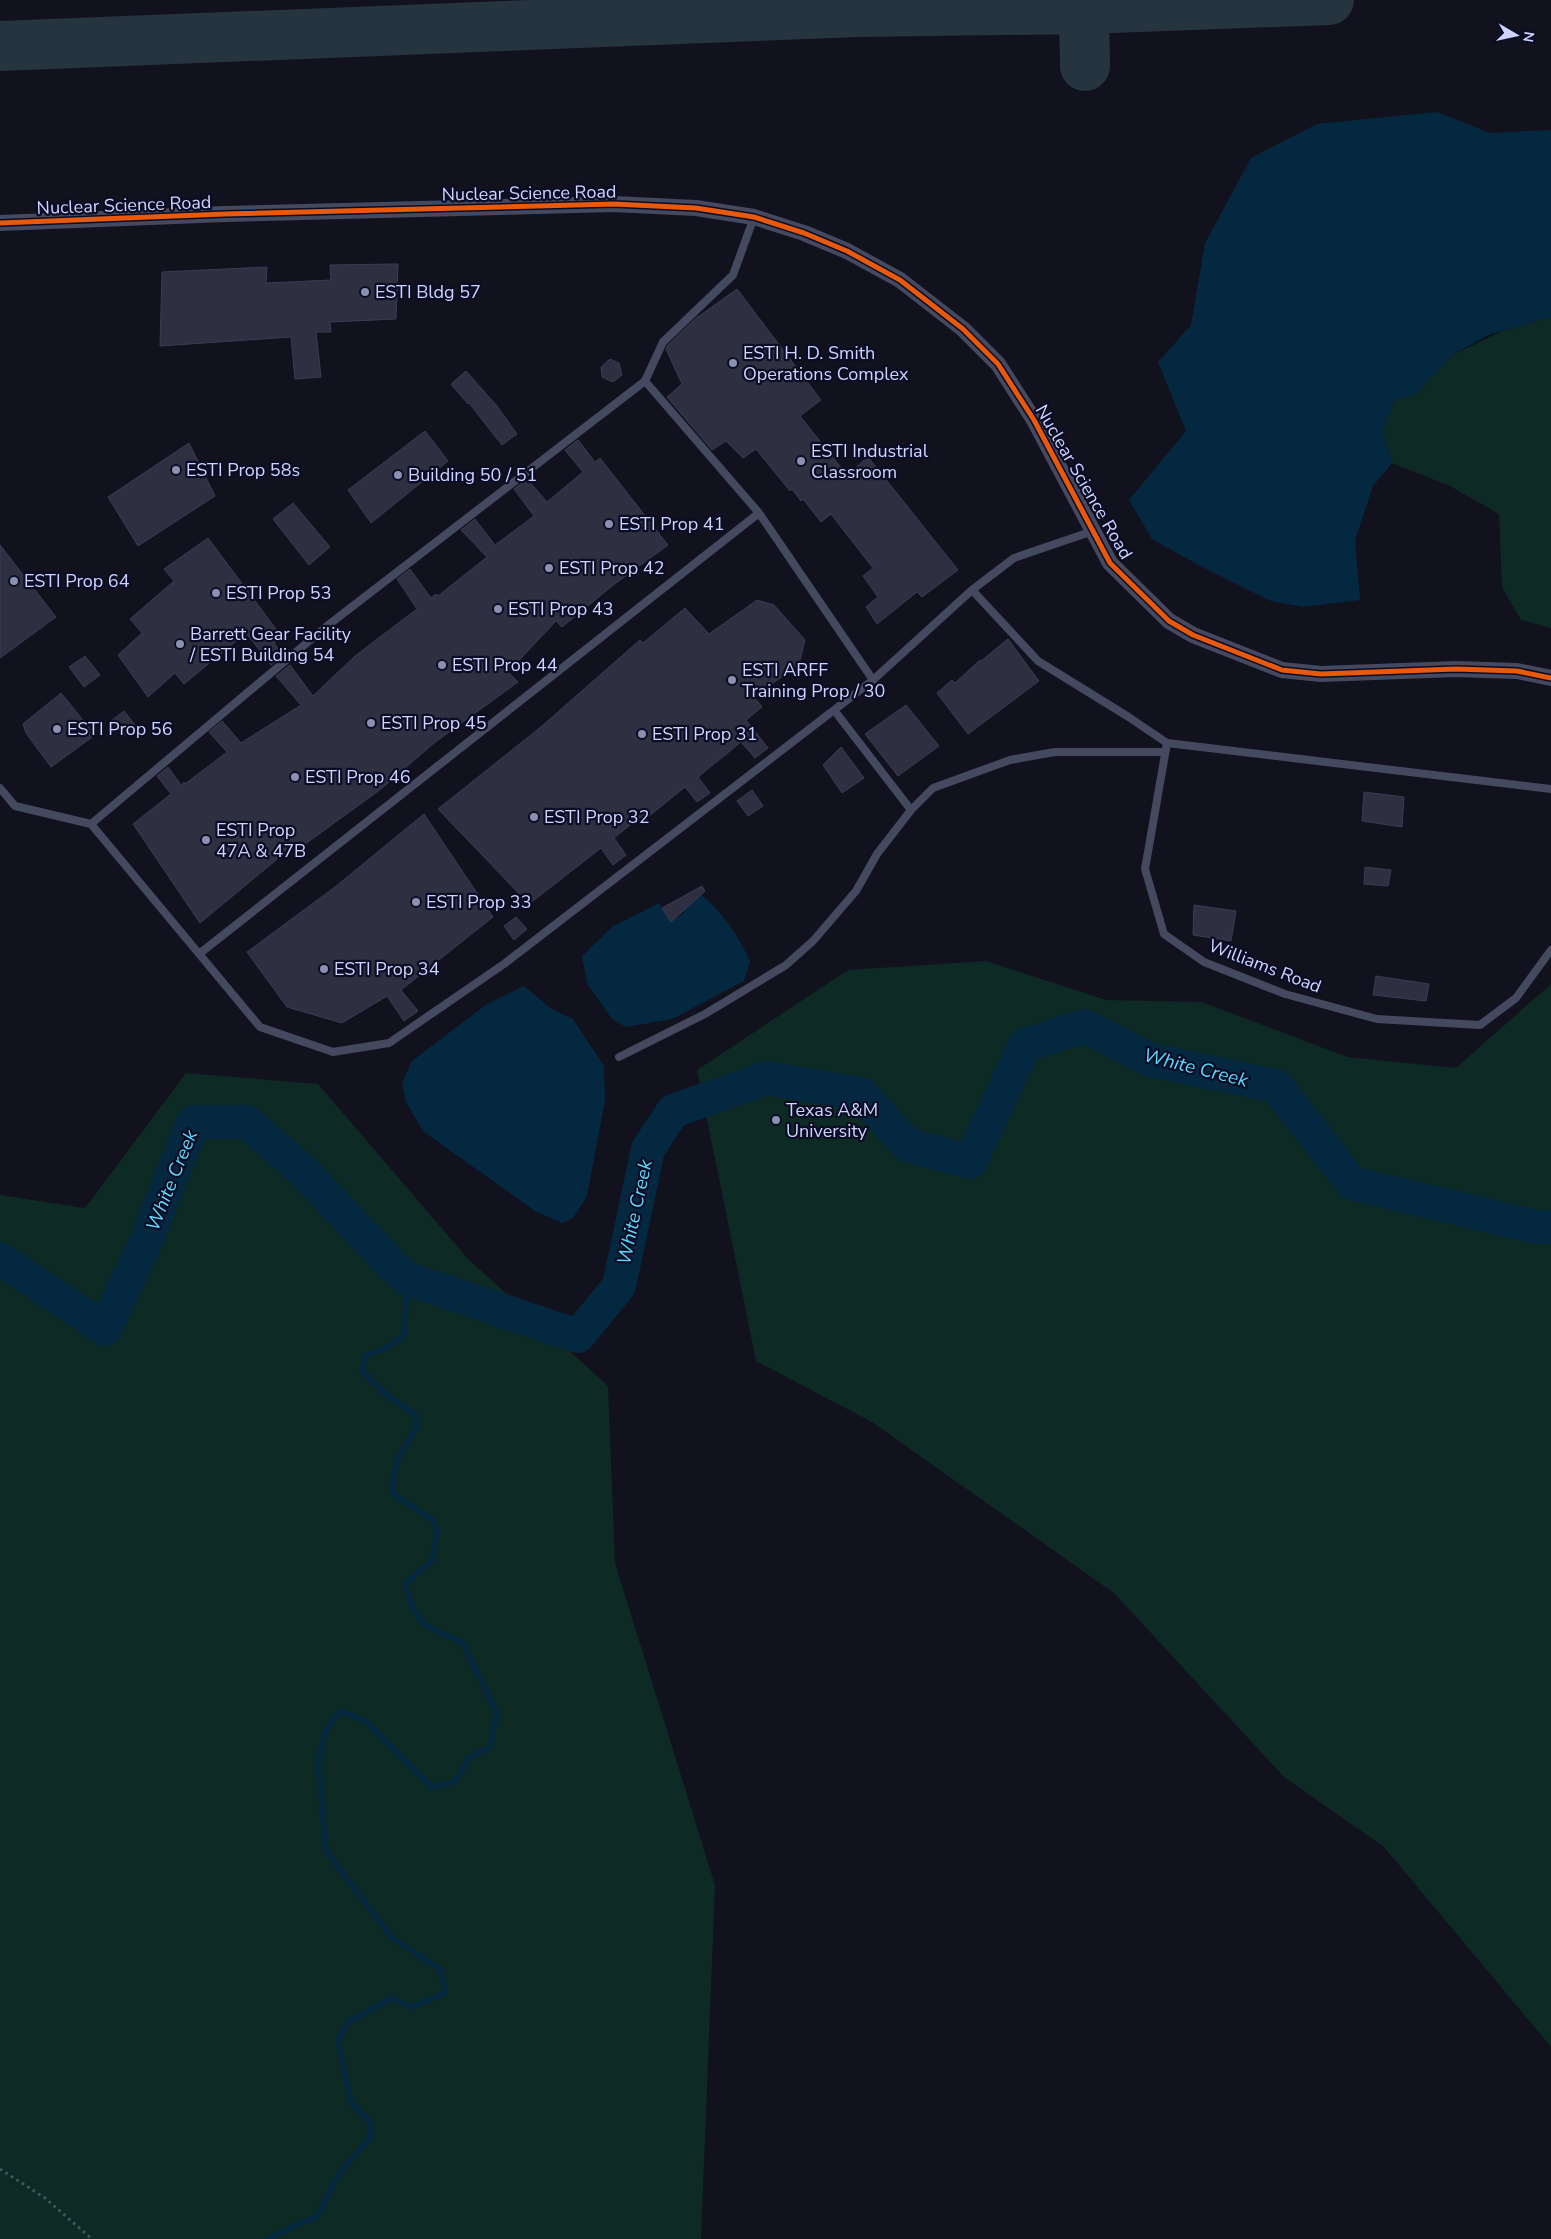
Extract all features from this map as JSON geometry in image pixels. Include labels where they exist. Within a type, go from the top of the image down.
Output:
[{"type":"street","name":"Nuclear Science Road","points":[[0,223],[234,214],[614,204],[696,208],[754,216],[804,233],[847,251],[900,280],[963,329],[998,364],[1034,420],[1110,563],[1169,621],[1193,635],[1282,670],[1321,674],[1456,669],[1517,671],[1551,678]]},
{"type":"lane","points":[[90,824],[327,626],[645,381],[663,342],[733,275],[754,216]]},
{"type":"lane","points":[[645,381],[759,512],[874,680]]},
{"type":"lane","points":[[199,954],[759,512]]},
{"type":"lane","points":[[0,788],[15,806],[90,824],[260,1027],[333,1052],[389,1043],[504,964],[874,680],[972,590],[1014,558],[1093,531]]},
{"type":"lane","points":[[972,590],[1038,661],[1167,743],[1551,789]]},
{"type":"lane","points":[[834,710],[911,810]]},
{"type":"lane","name":"Williams Road","points":[[1167,743],[1145,869],[1164,934],[1204,962],[1285,994],[1377,1018],[1480,1025],[1516,998],[1551,950]]},
{"type":"lane","points":[[620,1057],[705,1014],[786,965],[813,941],[856,891],[878,854],[911,810],[933,788],[1010,760],[1055,752],[1165,752]]},
{"type":"path","points":[[0,2169],[45,2198],[92,2239]]},
{"type":"green space","points":[[1551,317],[1551,628],[1521,620],[1502,587],[1499,514],[1450,486],[1392,463],[1382,432],[1395,400],[1416,394],[1452,355],[1503,331]]},
{"type":"green space","points":[[986,961],[1106,1000],[1202,1002],[1347,1057],[1456,1068],[1551,984],[1551,2047],[1384,1847],[1284,1777],[1114,1593],[872,1422],[756,1361],[697,1070],[848,970]]},
{"type":"green space","points":[[186,1073],[318,1084],[468,1259],[608,1386],[615,1563],[715,1885],[701,2239],[0,2239],[0,1195],[85,1208]]},
{"type":"water","points":[[1437,112],[1490,133],[1551,130],[1551,317],[1488,335],[1452,355],[1416,394],[1395,400],[1382,432],[1392,463],[1373,486],[1355,540],[1360,600],[1303,607],[1271,601],[1202,567],[1152,539],[1129,500],[1186,431],[1158,362],[1191,325],[1205,243],[1251,158],[1317,124]]},
{"type":"water","points":[[697,891],[721,914],[745,951],[750,961],[744,981],[672,1019],[626,1027],[612,1019],[587,983],[582,956],[613,926],[659,903],[671,922],[685,912],[678,899]]},
{"type":"water","points":[[524,986],[550,1008],[573,1019],[604,1066],[605,1100],[587,1196],[573,1218],[562,1223],[535,1211],[424,1132],[406,1102],[402,1083],[412,1061],[487,1004]]},
{"type":"building","points":[[398,264],[396,319],[330,322],[331,332],[316,332],[321,377],[295,379],[291,337],[160,346],[162,272],[267,267],[266,283],[331,280],[330,265]]},
{"type":"building","points":[[737,289],[821,400],[800,416],[846,474],[868,457],[958,570],[922,597],[917,592],[877,624],[866,607],[878,597],[863,576],[873,568],[831,514],[821,522],[803,499],[801,501],[792,489],[790,491],[756,449],[743,458],[726,441],[712,450],[667,397],[682,384],[666,349],[668,345],[695,319]]},
{"type":"building","points":[[610,359],[619,363],[622,375],[613,382],[602,377],[601,367]]},
{"type":"building","points":[[466,371],[497,406],[517,434],[502,445],[469,403],[451,384]]},
{"type":"building","name":"Building 50 / 51","points":[[425,431],[448,461],[371,523],[348,490]]},
{"type":"building","points":[[578,440],[595,462],[600,458],[668,545],[612,586],[562,627],[556,621],[508,672],[518,682],[434,743],[381,789],[297,850],[293,846],[200,923],[133,824],[171,794],[157,776],[168,767],[181,785],[184,782],[185,784],[227,752],[209,732],[222,721],[241,743],[301,705],[276,676],[290,665],[313,696],[355,656],[417,609],[397,579],[410,569],[431,598],[436,594],[438,596],[487,557],[461,530],[475,519],[495,545],[534,516],[514,489],[527,479],[547,502],[583,472],[565,450]]},
{"type":"building","name":"ESTI Prop 58s","points":[[189,443],[215,496],[138,546],[108,497]]},
{"type":"building","points":[[293,503],[330,547],[309,565],[273,519]]},
{"type":"building","points":[[208,538],[282,637],[274,643],[283,656],[271,665],[246,633],[184,684],[175,673],[148,697],[118,655],[142,633],[130,619],[174,581],[164,569]]},
{"type":"building","name":"ESTI Prop 64","points":[[0,545],[56,617],[0,658]]},
{"type":"building","points":[[757,600],[774,605],[805,640],[799,664],[754,697],[762,707],[746,720],[768,748],[755,758],[741,742],[698,777],[710,793],[697,802],[685,787],[643,821],[640,817],[614,838],[626,855],[613,865],[601,848],[529,904],[438,809],[542,726],[640,640],[643,643],[685,608],[709,634]]},
{"type":"building","points":[[1008,639],[1039,681],[968,734],[937,693],[952,680],[955,683],[980,660]]},
{"type":"building","points":[[85,656],[100,675],[84,687],[69,667]]},
{"type":"building","name":"ESTI Prop 56","points":[[61,693],[95,735],[51,767],[26,733],[23,724]]},
{"type":"building","points":[[906,705],[939,746],[898,776],[865,734]]},
{"type":"building","points":[[124,711],[135,725],[124,736],[111,721]]},
{"type":"building","points":[[841,747],[864,778],[842,793],[823,765]]},
{"type":"building","points":[[752,790],[763,806],[748,816],[737,801]]},
{"type":"building","points":[[1364,792],[1404,797],[1402,827],[1362,821]]},
{"type":"building","points":[[424,814],[493,917],[401,990],[418,1011],[404,1021],[387,996],[342,1023],[287,1007],[247,952],[335,887]]},
{"type":"building","points":[[1365,867],[1391,870],[1388,886],[1364,884]]},
{"type":"building","points":[[702,886],[705,891],[671,922],[662,908]]},
{"type":"building","points":[[1194,905],[1236,911],[1231,941],[1193,935]]},
{"type":"building","points":[[516,917],[527,929],[514,940],[504,926]]},
{"type":"building","points":[[1376,976],[1429,984],[1426,1001],[1373,995]]},
{"type":"waterway","name":"White Creek","points":[[0,1259],[105,1329],[147,1239],[193,1122],[247,1122],[303,1171],[393,1266],[408,1279],[578,1336],[619,1286],[648,1149],[673,1111],[767,1078],[861,1094],[908,1145],[970,1162],[1025,1045],[1085,1026],[1150,1060],[1276,1086],[1352,1183],[1535,1227],[1551,1227]]},
{"type":"waterway","points":[[267,2239],[317,2216],[340,2172],[371,2137],[370,2122],[351,2103],[338,2040],[348,2022],[392,1998],[412,2007],[445,1993],[440,1969],[392,1938],[326,1851],[318,1762],[325,1732],[340,1711],[366,1721],[432,1787],[455,1781],[469,1758],[490,1747],[497,1713],[462,1642],[438,1632],[423,1623],[413,1609],[405,1584],[432,1560],[437,1531],[434,1521],[392,1493],[398,1458],[417,1428],[415,1415],[387,1395],[362,1371],[366,1355],[382,1350],[404,1335],[408,1279]]},
{"type":"taxiway","points":[[0,46],[856,12],[1084,9],[1329,0]]},
{"type":"taxiway","points":[[1084,9],[1085,66]]},
{"type":"cycle path","points":[[0,223],[225,214],[614,204],[696,208],[754,217],[804,233],[847,251],[900,280],[963,329],[998,364],[1034,420],[1110,563],[1169,621],[1193,635],[1282,670],[1321,674],[1456,669],[1517,671],[1551,678]]},
{"type":"place","name":"ESTI Bldg 57","points":[[365,292]]},
{"type":"place","name":"ESTI H. D. Smith Operations Complex","points":[[733,363]]},
{"type":"place","name":"ESTI Industrial Classroom","points":[[801,461]]},
{"type":"place","name":"ESTI Prop 58s","points":[[176,470]]},
{"type":"place","name":"Building 50 / 51","points":[[398,475]]},
{"type":"place","name":"ESTI Prop 41","points":[[609,524]]},
{"type":"place","name":"ESTI Prop 42","points":[[549,568]]},
{"type":"place","name":"ESTI Prop 64","points":[[14,581]]},
{"type":"place","name":"ESTI Prop 53","points":[[216,593]]},
{"type":"place","name":"ESTI Prop 43","points":[[498,609]]},
{"type":"place","name":"Barrett Gear Facility / ESTI Building 54","points":[[180,644]]},
{"type":"place","name":"ESTI Prop 44","points":[[442,665]]},
{"type":"place","name":"ESTI ARFF Training Prop / 30","points":[[732,680]]},
{"type":"place","name":"ESTI Prop 45","points":[[371,723]]},
{"type":"place","name":"ESTI Prop 56","points":[[57,729]]},
{"type":"place","name":"ESTI Prop 31","points":[[642,734]]},
{"type":"place","name":"ESTI Prop 46","points":[[295,777]]},
{"type":"place","name":"ESTI Prop 32","points":[[534,817]]},
{"type":"place","name":"ESTI Prop 47A & 47B","points":[[206,840]]},
{"type":"place","name":"ESTI Prop 33","points":[[416,902]]},
{"type":"place","name":"ESTI Prop 34","points":[[324,969]]},
{"type":"place","name":"Texas A&M University","points":[[776,1120]]}]
